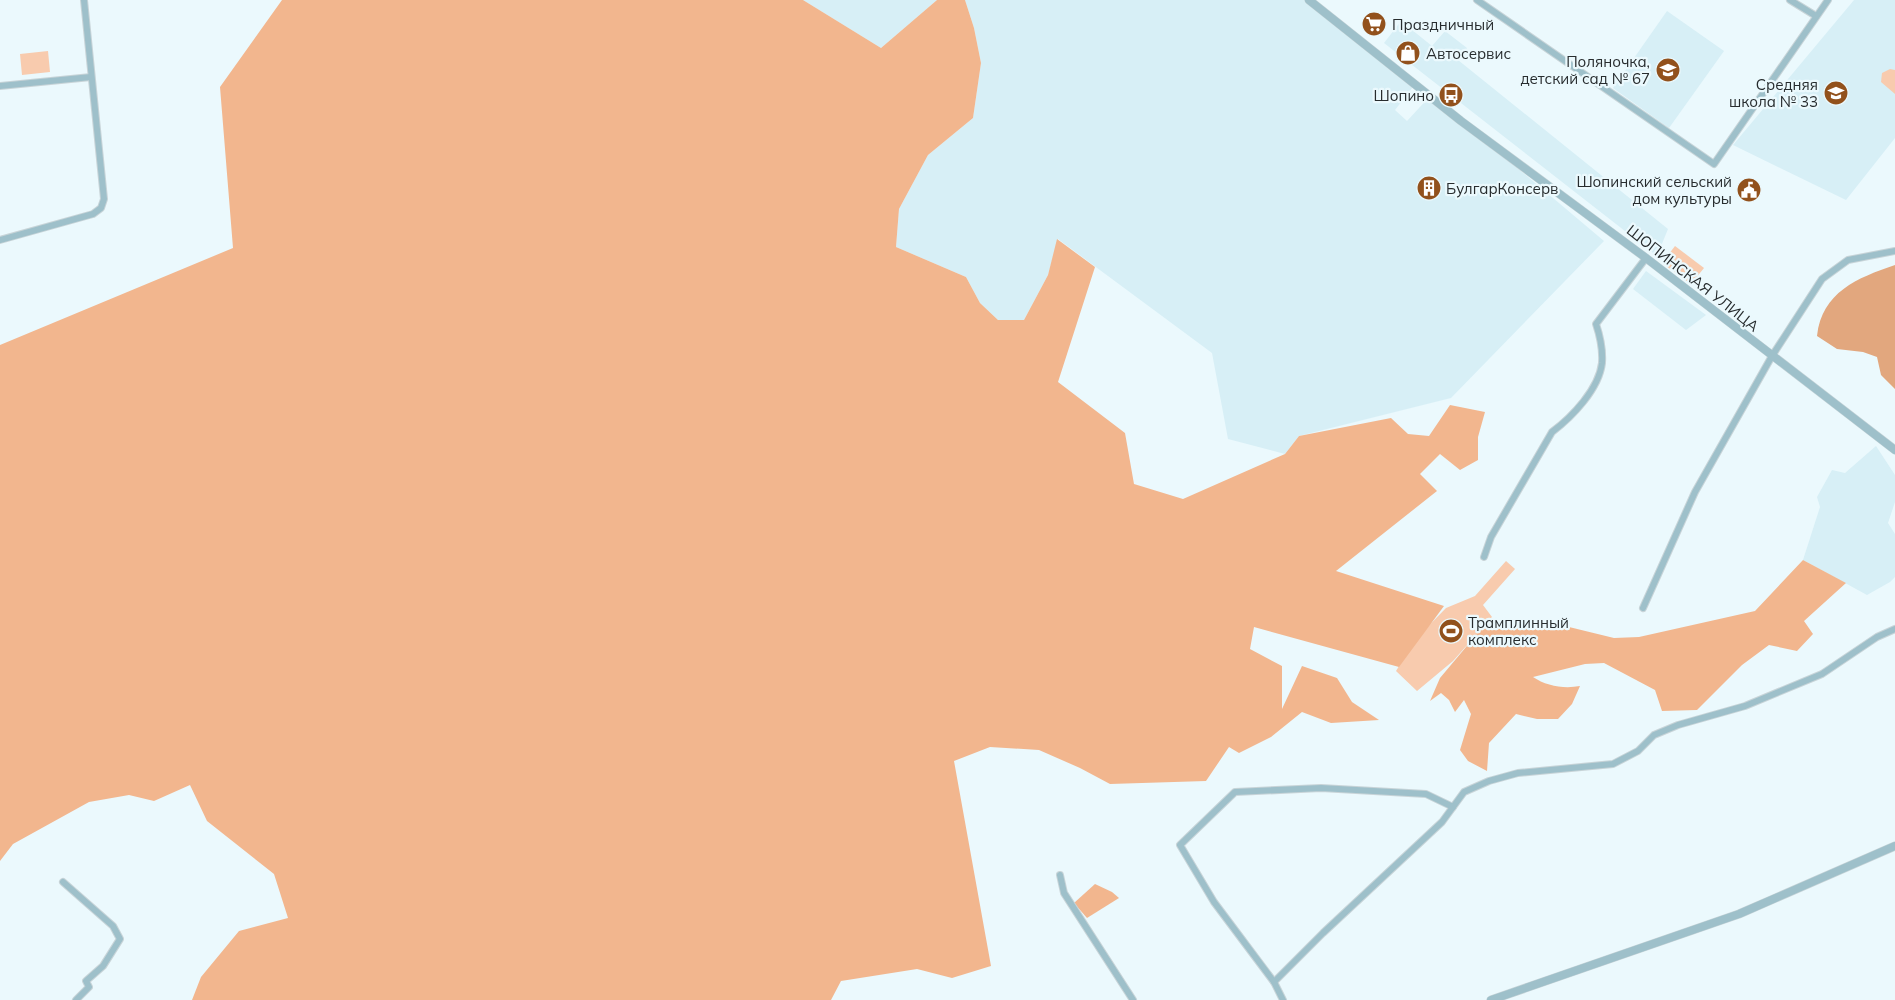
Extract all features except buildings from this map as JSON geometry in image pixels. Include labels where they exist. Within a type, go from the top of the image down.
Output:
[{"type":"street","points":[[0,240],[93,214],[101,208],[104,199],[84,0]]},
{"type":"street","name":"ШОПИНСКАЯ УЛИЦА","points":[[1309,0],[1461,121],[1646,258],[1895,450]]},
{"type":"street","points":[[1476,0],[1714,164],[1828,0]]},
{"type":"street","points":[[1790,0],[1816,16]]},
{"type":"street","points":[[0,86],[91,77]]},
{"type":"street","points":[[1644,608],[1695,492],[1772,356],[1822,279],[1848,260],[1895,251]]},
{"type":"street","points":[[1484,557],[1491,537],[1552,432],[1567,421],[1594,385],[1602,364],[1602,341],[1596,324],[1646,258]]},
{"type":"street","points":[[1274,982],[1323,933],[1442,822],[1464,792],[1499,778],[1518,773],[1613,764],[1638,751],[1654,735],[1678,725],[1745,706],[1822,674],[1877,637],[1895,629]]},
{"type":"street","points":[[1283,1000],[1274,982],[1214,902],[1180,845],[1235,792],[1321,788],[1426,794],[1453,807]]},
{"type":"street","points":[[1491,1000],[1740,914],[1895,846]]},
{"type":"street","points":[[1060,875],[1064,893],[1133,1000]]},
{"type":"street","points":[[63,882],[113,926],[120,939],[103,966],[86,981],[89,987],[76,1000]]},
{"type":"shaded area","points":[[282,0],[803,0],[881,48],[937,0],[965,0],[974,28],[981,63],[973,118],[928,155],[899,209],[896,247],[966,277],[980,303],[998,320],[1024,320],[1048,275],[1057,239],[1095,267],[1058,382],[1125,433],[1134,484],[1183,499],[1285,454],[1299,436],[1391,418],[1408,434],[1429,436],[1450,405],[1485,412],[1478,437],[1478,460],[1460,470],[1440,454],[1420,474],[1437,491],[1336,571],[1444,606],[1399,667],[1254,627],[1250,649],[1282,666],[1282,709],[1302,666],[1337,678],[1352,702],[1379,720],[1331,723],[1302,712],[1271,737],[1239,753],[1229,747],[1206,781],[1110,784],[1039,750],[990,747],[954,761],[991,966],[952,978],[917,969],[841,981],[831,1000],[192,1000],[201,977],[239,931],[288,918],[274,874],[207,821],[190,785],[154,801],[129,795],[89,802],[13,844],[0,861],[0,345],[233,248],[220,87]]},
{"type":"shaded area","points":[[803,0],[937,0],[881,48]]},
{"type":"shaded area","points":[[965,0],[1306,0],[1416,83],[1395,110],[1407,121],[1431,95],[1604,241],[1451,398],[1299,436],[1285,454],[1228,439],[1212,353],[1058,239],[1048,275],[1024,320],[998,320],[980,303],[966,277],[896,247],[899,209],[928,155],[973,118],[981,63],[974,28]]},
{"type":"shaded area","name":"Средняя школа № 33","points":[[1854,0],[1895,0],[1895,138],[1846,200],[1733,145]]},
{"type":"shaded area","name":"Поляночка, детский сад № 67","points":[[1667,11],[1724,51],[1669,128],[1613,88]]},
{"type":"shaded area","points":[[1401,21],[1432,46],[1445,31],[1467,48],[1458,60],[1668,229],[1657,256],[1384,43]]},
{"type":"shaded area","points":[[48,51],[50,72],[22,75],[20,54]]},
{"type":"shaded area","points":[[1890,69],[1895,70],[1895,94],[1881,82],[1882,73]]},
{"type":"shaded area","points":[[1675,246],[1704,268],[1691,284],[1662,263]]},
{"type":"shaded area","points":[[1895,265],[1895,389],[1881,375],[1877,357],[1863,352],[1837,349],[1817,336],[1820,321],[1826,308],[1834,298],[1844,289],[1867,275]]},
{"type":"shaded area","points":[[1646,271],[1706,315],[1686,330],[1633,289]]},
{"type":"shaded area","points":[[1876,446],[1895,475],[1895,502],[1888,523],[1895,534],[1895,577],[1890,582],[1867,595],[1803,560],[1820,507],[1817,497],[1832,470],[1845,473]]},
{"type":"shaded area","points":[[1803,560],[1846,583],[1804,621],[1813,634],[1797,651],[1769,645],[1742,665],[1697,710],[1662,711],[1655,690],[1604,663],[1585,664],[1533,677],[1555,686],[1580,686],[1572,704],[1558,719],[1537,719],[1516,714],[1489,743],[1487,771],[1468,761],[1460,750],[1471,714],[1464,700],[1455,712],[1449,700],[1441,693],[1430,701],[1440,678],[1487,622],[1529,629],[1569,627],[1614,638],[1639,637],[1755,611]]},
{"type":"shaded area","name":"Трамплинный комплекс","points":[[1506,561],[1515,569],[1483,605],[1492,617],[1453,661],[1417,691],[1396,671],[1415,640],[1446,608],[1475,596]]},
{"type":"shaded area","points":[[1095,884],[1112,892],[1119,898],[1087,918],[1074,903]]},
{"type":"place","name":"Праздничный","points":[[1374,24]]},
{"type":"place","name":"Автосервис","points":[[1408,53]]},
{"type":"place","name":"Поляночка, детский сад № 67","points":[[1668,70]]},
{"type":"place","name":"Средняя школа № 33","points":[[1836,93]]},
{"type":"place","name":"Шопино","points":[[1451,95]]},
{"type":"place","name":"БулгарКонсерв","points":[[1429,188]]},
{"type":"place","name":"Шопинский сельский дом культуры","points":[[1749,190]]},
{"type":"place","name":"Трамплинный комплекс","points":[[1451,631]]}]
